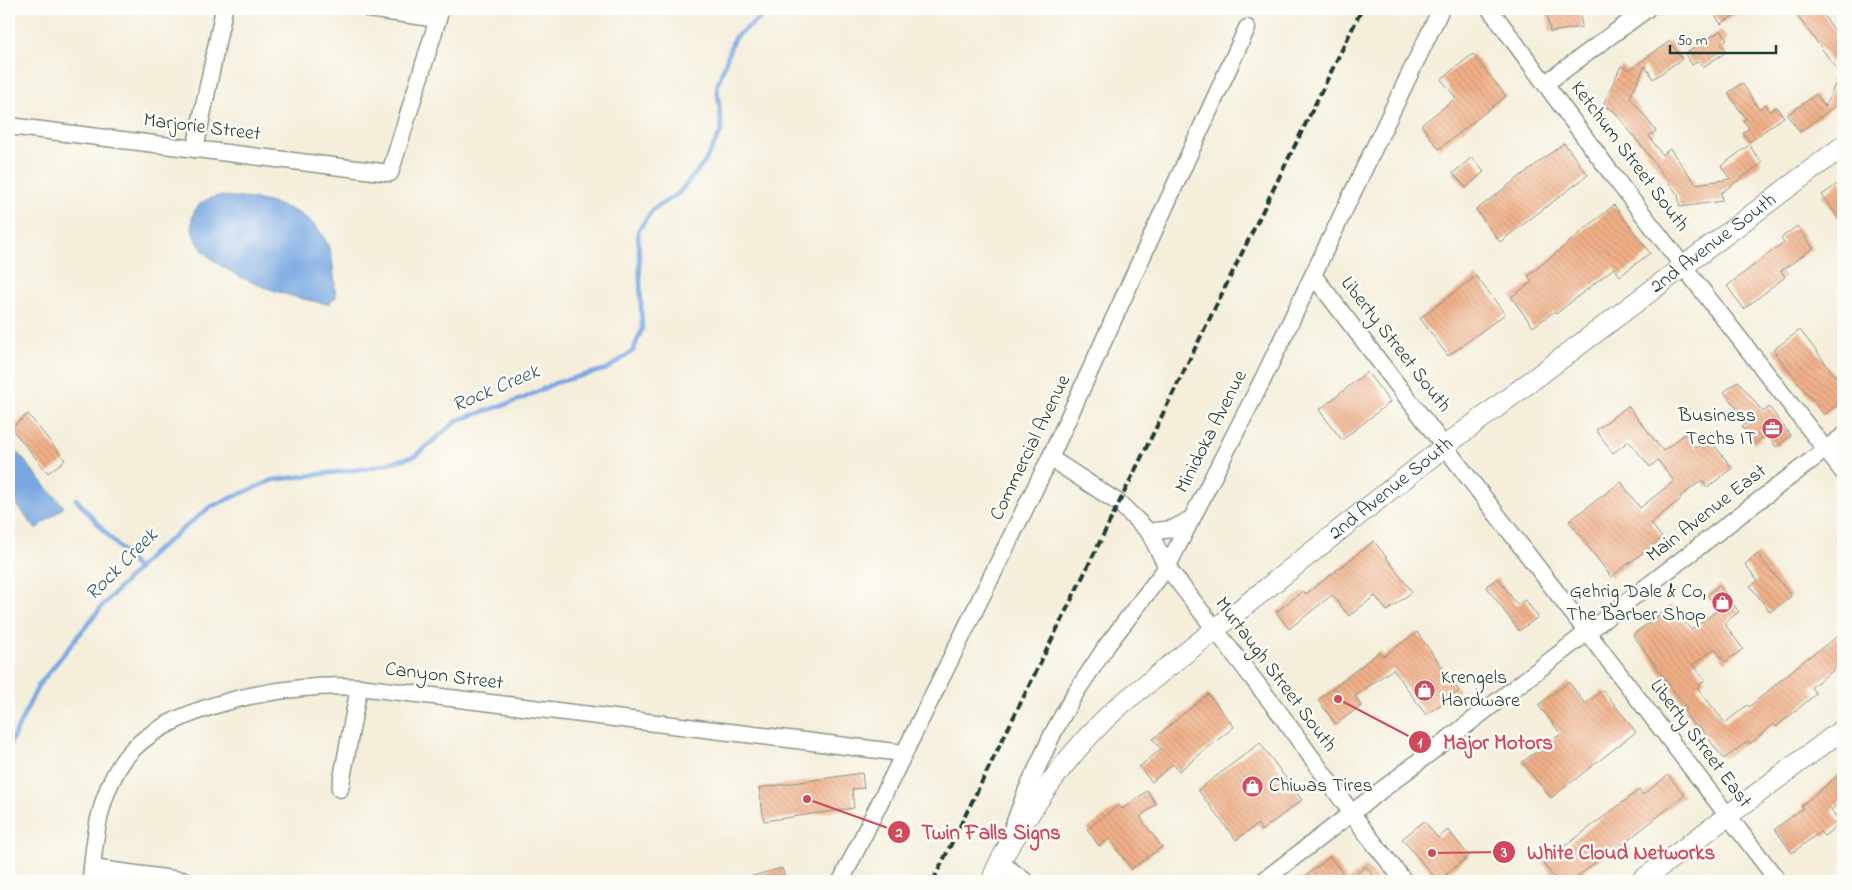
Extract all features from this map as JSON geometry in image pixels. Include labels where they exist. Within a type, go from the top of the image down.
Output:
[{"type":"main road","name":"2nd Avenue South","points":[[994,875],[1056,774],[1090,732],[1119,706],[1445,446],[1685,267],[1843,146]]},
{"type":"main road","points":[[1641,881],[1729,817],[1843,729]]},
{"type":"street","points":[[195,149],[224,9]]},
{"type":"street","points":[[369,9],[440,14]]},
{"type":"street","name":"Minidoka Avenue","points":[[994,875],[1026,792],[1053,733],[1074,695],[1108,644],[1167,567],[1314,274],[1442,9]]},
{"type":"street","name":"Ketchum Street South","points":[[1490,9],[1614,178],[1843,472]]},
{"type":"street","points":[[1546,83],[1646,9]]},
{"type":"street","name":"Marjorie Street","points":[[9,126],[390,173],[440,14]]},
{"type":"street","name":"Commercial Avenue","points":[[841,881],[1050,458],[1247,28]]},
{"type":"street","name":"Liberty Street South","points":[[1314,274],[1588,632]]},
{"type":"street","name":"Main Avenue East","points":[[1264,881],[1843,436]]},
{"type":"street","name":"Murtaugh Street South","points":[[1050,458],[1119,503],[1149,532],[1167,567],[1281,715],[1352,814],[1404,881]]},
{"type":"street","points":[[1149,532],[1172,529],[1192,519]]},
{"type":"street","name":"Liberty Street East","points":[[1588,632],[1778,881]]},
{"type":"street","name":"Canyon Street","points":[[91,875],[96,832],[108,791],[126,758],[151,733],[179,718],[223,702],[280,691],[333,685],[359,687],[903,753]]},
{"type":"street","points":[[340,789],[359,687]]},
{"type":"street","points":[[91,875],[187,881]]},
{"type":"street","points":[[994,875],[1025,881]]},
{"type":"water","points":[[218,196],[268,202],[299,214],[312,223],[323,236],[330,251],[336,297],[329,304],[291,296],[245,279],[223,267],[206,254],[195,238],[193,215],[201,203]]},
{"type":"water","points":[[9,443],[64,507],[36,529],[9,495]]},
{"type":"building","points":[[1546,9],[1579,9],[1582,27],[1550,32]]},
{"type":"building","points":[[1711,9],[1743,9],[1721,24]]},
{"type":"building","points":[[1792,9],[1819,9],[1843,42],[1843,100],[1800,132],[1787,115],[1816,94],[1825,107],[1840,73]]},
{"type":"building","points":[[1721,30],[1727,39],[1721,44],[1726,52],[1703,67],[1699,61],[1692,65],[1685,54]]},
{"type":"building","points":[[1670,41],[1682,59],[1653,79],[1645,66],[1630,97],[1656,131],[1649,136],[1662,155],[1670,149],[1696,184],[1730,179],[1721,166],[1749,145],[1762,163],[1721,193],[1722,201],[1680,207],[1678,195],[1644,149],[1614,111],[1603,105],[1621,66],[1629,70]]},
{"type":"building","points":[[1473,54],[1506,96],[1439,149],[1421,125],[1456,98],[1441,79]]},
{"type":"building","points":[[1742,83],[1759,109],[1766,104],[1770,111],[1776,107],[1784,117],[1749,142],[1743,133],[1749,128],[1743,121],[1746,119],[1728,93]]},
{"type":"building","points":[[1564,143],[1588,175],[1500,242],[1476,210]]},
{"type":"building","points":[[1472,157],[1484,172],[1466,188],[1453,173]]},
{"type":"building","points":[[1843,180],[1843,225],[1822,195]]},
{"type":"building","points":[[1614,205],[1650,253],[1620,276],[1614,268],[1556,314],[1554,312],[1533,327],[1511,297],[1532,282],[1528,276]]},
{"type":"building","points":[[1797,226],[1813,248],[1781,271],[1785,277],[1744,309],[1727,286],[1784,242],[1781,238]]},
{"type":"building","points":[[1476,276],[1505,314],[1448,356],[1420,318]]},
{"type":"building","points":[[1800,330],[1843,386],[1843,400],[1824,415],[1773,350]]},
{"type":"building","points":[[1367,372],[1390,402],[1342,440],[1319,410]]},
{"type":"building","points":[[1738,381],[1763,412],[1769,407],[1791,436],[1776,447],[1767,434],[1754,444],[1742,427],[1748,422],[1724,392]]},
{"type":"building","points":[[1628,406],[1663,451],[1685,434],[1696,448],[1709,438],[1732,468],[1707,488],[1702,480],[1651,523],[1662,538],[1611,577],[1569,521],[1621,482],[1640,508],[1674,481],[1658,460],[1650,467],[1629,441],[1613,453],[1596,430]]},
{"type":"building","points":[[28,414],[65,460],[48,473],[11,428]]},
{"type":"building","points":[[1374,541],[1412,592],[1387,611],[1375,596],[1349,616],[1332,595],[1289,629],[1276,612],[1303,591],[1306,594]]},
{"type":"building","points":[[1758,554],[1791,596],[1770,612],[1750,586],[1758,581],[1745,564]]},
{"type":"building","points":[[1498,578],[1517,605],[1525,600],[1538,617],[1519,631],[1486,586]]},
{"type":"building","points":[[1719,585],[1739,612],[1724,623],[1743,649],[1725,662],[1715,649],[1693,664],[1705,680],[1697,687],[1725,723],[1747,705],[1749,707],[1806,659],[1843,633],[1843,663],[1811,687],[1816,694],[1776,727],[1774,724],[1750,744],[1748,741],[1724,759],[1699,726],[1696,728],[1684,711],[1687,709],[1633,635],[1672,605],[1691,630],[1718,610],[1707,595]]},
{"type":"building","points":[[1417,632],[1459,691],[1426,715],[1393,669],[1355,696],[1361,706],[1336,724],[1318,700],[1379,652],[1384,656]]},
{"type":"building","points":[[1569,682],[1585,704],[1603,690],[1636,732],[1551,798],[1522,762],[1561,734],[1538,705]]},
{"type":"building","points":[[1208,694],[1234,727],[1179,771],[1173,764],[1152,782],[1139,767],[1161,749],[1153,739]]},
{"type":"building","points":[[1260,743],[1302,800],[1261,831],[1258,824],[1236,840],[1198,790]]},
{"type":"building","points":[[1843,771],[1843,800],[1831,810],[1841,823],[1824,836],[1820,832],[1792,853],[1775,829],[1803,808],[1801,806]]},
{"type":"building","points":[[862,773],[864,788],[852,789],[854,808],[764,821],[759,788]]},
{"type":"building","points":[[1668,775],[1685,795],[1618,848],[1616,846],[1572,881],[1557,881],[1543,863],[1639,790],[1643,795]]},
{"type":"building","points":[[1147,791],[1156,804],[1140,817],[1162,847],[1131,869],[1109,839],[1099,846],[1087,829],[1119,805],[1122,809]]},
{"type":"building","points":[[1424,821],[1438,838],[1448,830],[1469,856],[1438,881],[1402,839]]},
{"type":"building","points":[[1330,857],[1348,880],[1366,866],[1378,881],[1299,881]]},
{"type":"building","points":[[782,868],[786,881],[746,881],[745,878]]},
{"type":"waterway","name":"Rock Creek","points":[[9,746],[38,686],[103,605],[153,553],[210,507],[273,480],[370,468],[415,456],[458,420],[522,399],[555,383],[607,369],[633,351],[642,329],[638,231],[653,209],[678,194],[704,163],[722,130],[717,86],[734,38],[764,15],[805,9]]},
{"type":"waterway","points":[[76,499],[138,569]]},
{"type":"railway","points":[[933,881],[1362,9]]},
{"type":"place","name":"Business Techs IT","points":[[1772,428]]},
{"type":"place","name":"Gehrig Dale & Co, The Barber Shop","points":[[1722,603]]},
{"type":"place","name":"Krengels Hardware","points":[[1425,690]]},
{"type":"place","name":"Major Motors","points":[[1338,699]]},
{"type":"place","name":"Chiwas Tires","points":[[1253,786]]},
{"type":"place","name":"Twin Falls Signs","points":[[807,799]]},
{"type":"place","name":"White Cloud Networks","points":[[1432,853]]}]
